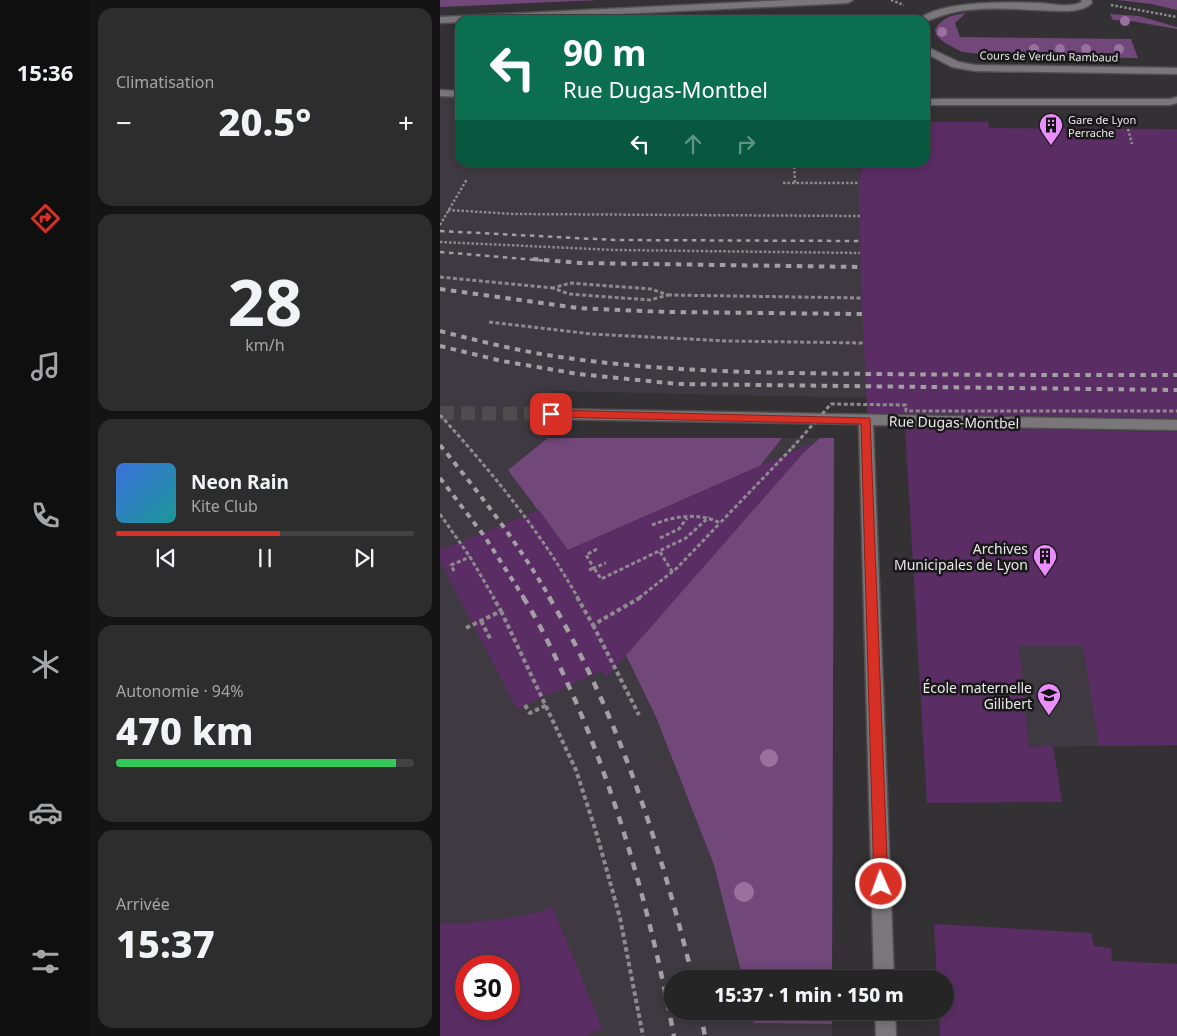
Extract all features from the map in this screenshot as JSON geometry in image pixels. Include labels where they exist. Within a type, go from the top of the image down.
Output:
[{"type":"street","points":[[542,15],[848,0]]},
{"type":"street","points":[[930,15],[938,10],[956,5],[976,4],[1067,8],[1081,6],[1086,2]]},
{"type":"street","points":[[440,20],[455,19]]},
{"type":"street","name":"Cours de Verdun Rambaud","points":[[930,52],[956,65],[975,68],[1177,71]]},
{"type":"street","points":[[440,94],[455,94]]},
{"type":"street","points":[[930,102],[1170,102],[1177,100]]},
{"type":"street","name":"Rue Dugas-Montbel","points":[[551,414],[1177,425]]},
{"type":"street","points":[[866,420],[884,970]]},
{"type":"street","points":[[885,1020],[886,1036]]},
{"type":"path","points":[[891,0],[904,5]]},
{"type":"path","points":[[1086,2],[1127,7],[1177,18]]},
{"type":"path","points":[[1128,129],[1132,144]]},
{"type":"path","points":[[794,167],[795,183]]},
{"type":"path","points":[[440,224],[467,179]]},
{"type":"path","points":[[783,183],[860,183]]},
{"type":"path","points":[[448,210],[514,214],[860,216]]},
{"type":"path","points":[[440,242],[615,250],[860,253]]},
{"type":"path","points":[[440,277],[553,288],[568,294],[650,300],[668,295],[862,298]]},
{"type":"path","points":[[553,288],[579,284],[651,289],[668,295]]},
{"type":"path","points":[[489,322],[591,334],[727,341],[863,343]]},
{"type":"path","points":[[593,625],[628,607],[673,573],[792,448],[831,404],[906,405],[906,411],[1177,411]]},
{"type":"path","points":[[440,416],[501,483],[552,552],[616,667],[639,715]]},
{"type":"path","points":[[440,514],[470,557],[501,611],[547,705],[576,770],[598,835],[620,918],[644,1036]]},
{"type":"path","points":[[652,526],[670,517],[709,517],[720,523]]},
{"type":"path","points":[[597,550],[586,555],[601,579],[686,538],[709,517]]},
{"type":"path","points":[[660,538],[679,529],[688,518]]},
{"type":"path","points":[[660,552],[673,573]]},
{"type":"path","points":[[454,571],[451,564],[470,557]]},
{"type":"path","points":[[589,570],[606,563]]},
{"type":"path","points":[[466,628],[501,611]]},
{"type":"path","points":[[481,621],[491,640]]},
{"type":"path","points":[[526,706],[530,712],[547,705]]},
{"type":"shaded area","points":[[440,0],[599,0],[440,7]]},
{"type":"shaded area","points":[[1118,0],[1177,0],[1177,10],[1151,4]]},
{"type":"shaded area","points":[[966,13],[955,23],[960,37],[1131,39],[1138,58],[999,56],[962,52],[945,43],[936,35],[935,29],[948,17]]},
{"type":"shaded area","points":[[1110,14],[1139,16],[1177,27],[1177,29],[1131,21],[1113,20]]},
{"type":"shaded area","points":[[440,97],[455,97],[455,167],[860,167],[860,176],[981,398],[822,397],[555,391],[549,438],[834,438],[832,970],[664,970],[664,1020],[832,1020],[832,1036],[440,1036]]},
{"type":"shaded area","points":[[548,438],[782,438],[760,466],[568,550],[508,470]]},
{"type":"shaded area","points":[[820,438],[834,438],[832,970],[741,970],[714,865],[656,717],[626,655],[803,453]]},
{"type":"shaded area","name":"École maternelle Gilibert","points":[[916,628],[1175,631],[1177,745],[924,748]]},
{"type":"shaded area","points":[[753,1020],[832,1020],[832,1024],[754,1023]]},
{"type":"building","points":[[930,122],[988,122],[989,128],[1177,129],[1177,418],[867,413],[859,183],[861,167],[930,167]]},
{"type":"building","points":[[905,427],[1177,432],[1177,745],[1099,746],[1083,646],[1019,646],[1029,747],[1053,746],[1062,802],[927,803]]},
{"type":"building","points":[[812,443],[606,678],[603,670],[517,709],[440,561],[440,550],[539,510],[568,550]]},
{"type":"building","points":[[552,906],[602,1028],[585,1036],[440,1036],[440,924],[462,924],[539,912]]},
{"type":"building","points":[[934,924],[1091,933],[1094,946],[1111,948],[1112,961],[1177,964],[1177,1036],[940,1036],[939,1020],[954,1020],[954,970],[937,970]]},
{"type":"tunnel","points":[[440,413],[551,414]]},
{"type":"railway","points":[[440,231],[615,240],[860,241]]},
{"type":"railway","points":[[440,252],[548,261]]},
{"type":"railway","points":[[533,259],[579,263],[861,267]]},
{"type":"railway","points":[[440,289],[578,308],[667,312],[862,314]]},
{"type":"railway","points":[[440,331],[547,355],[588,361],[669,368],[834,374],[1177,375]]},
{"type":"railway","points":[[440,346],[502,361],[578,374],[678,384],[1177,390]]},
{"type":"railway","points":[[440,445],[498,519],[550,598]]},
{"type":"railway","points":[[440,478],[485,537],[524,598]]},
{"type":"railway","points":[[523,597],[558,662],[593,743],[608,784],[634,866],[656,950],[674,1036]]},
{"type":"railway","points":[[549,597],[574,642],[596,688],[635,782],[666,880],[691,970]]},
{"type":"railway","points":[[702,1020],[705,1036]]},
{"type":"place","name":"Gare de Lyon Perrache","points":[[1051,146]]},
{"type":"place","name":"Archives Municipales de Lyon","points":[[1045,577]]},
{"type":"place","name":"École maternelle Gilibert","points":[[1049,716]]},
{"type":"route","points":[[551,414],[866,420],[881,884]]}]
